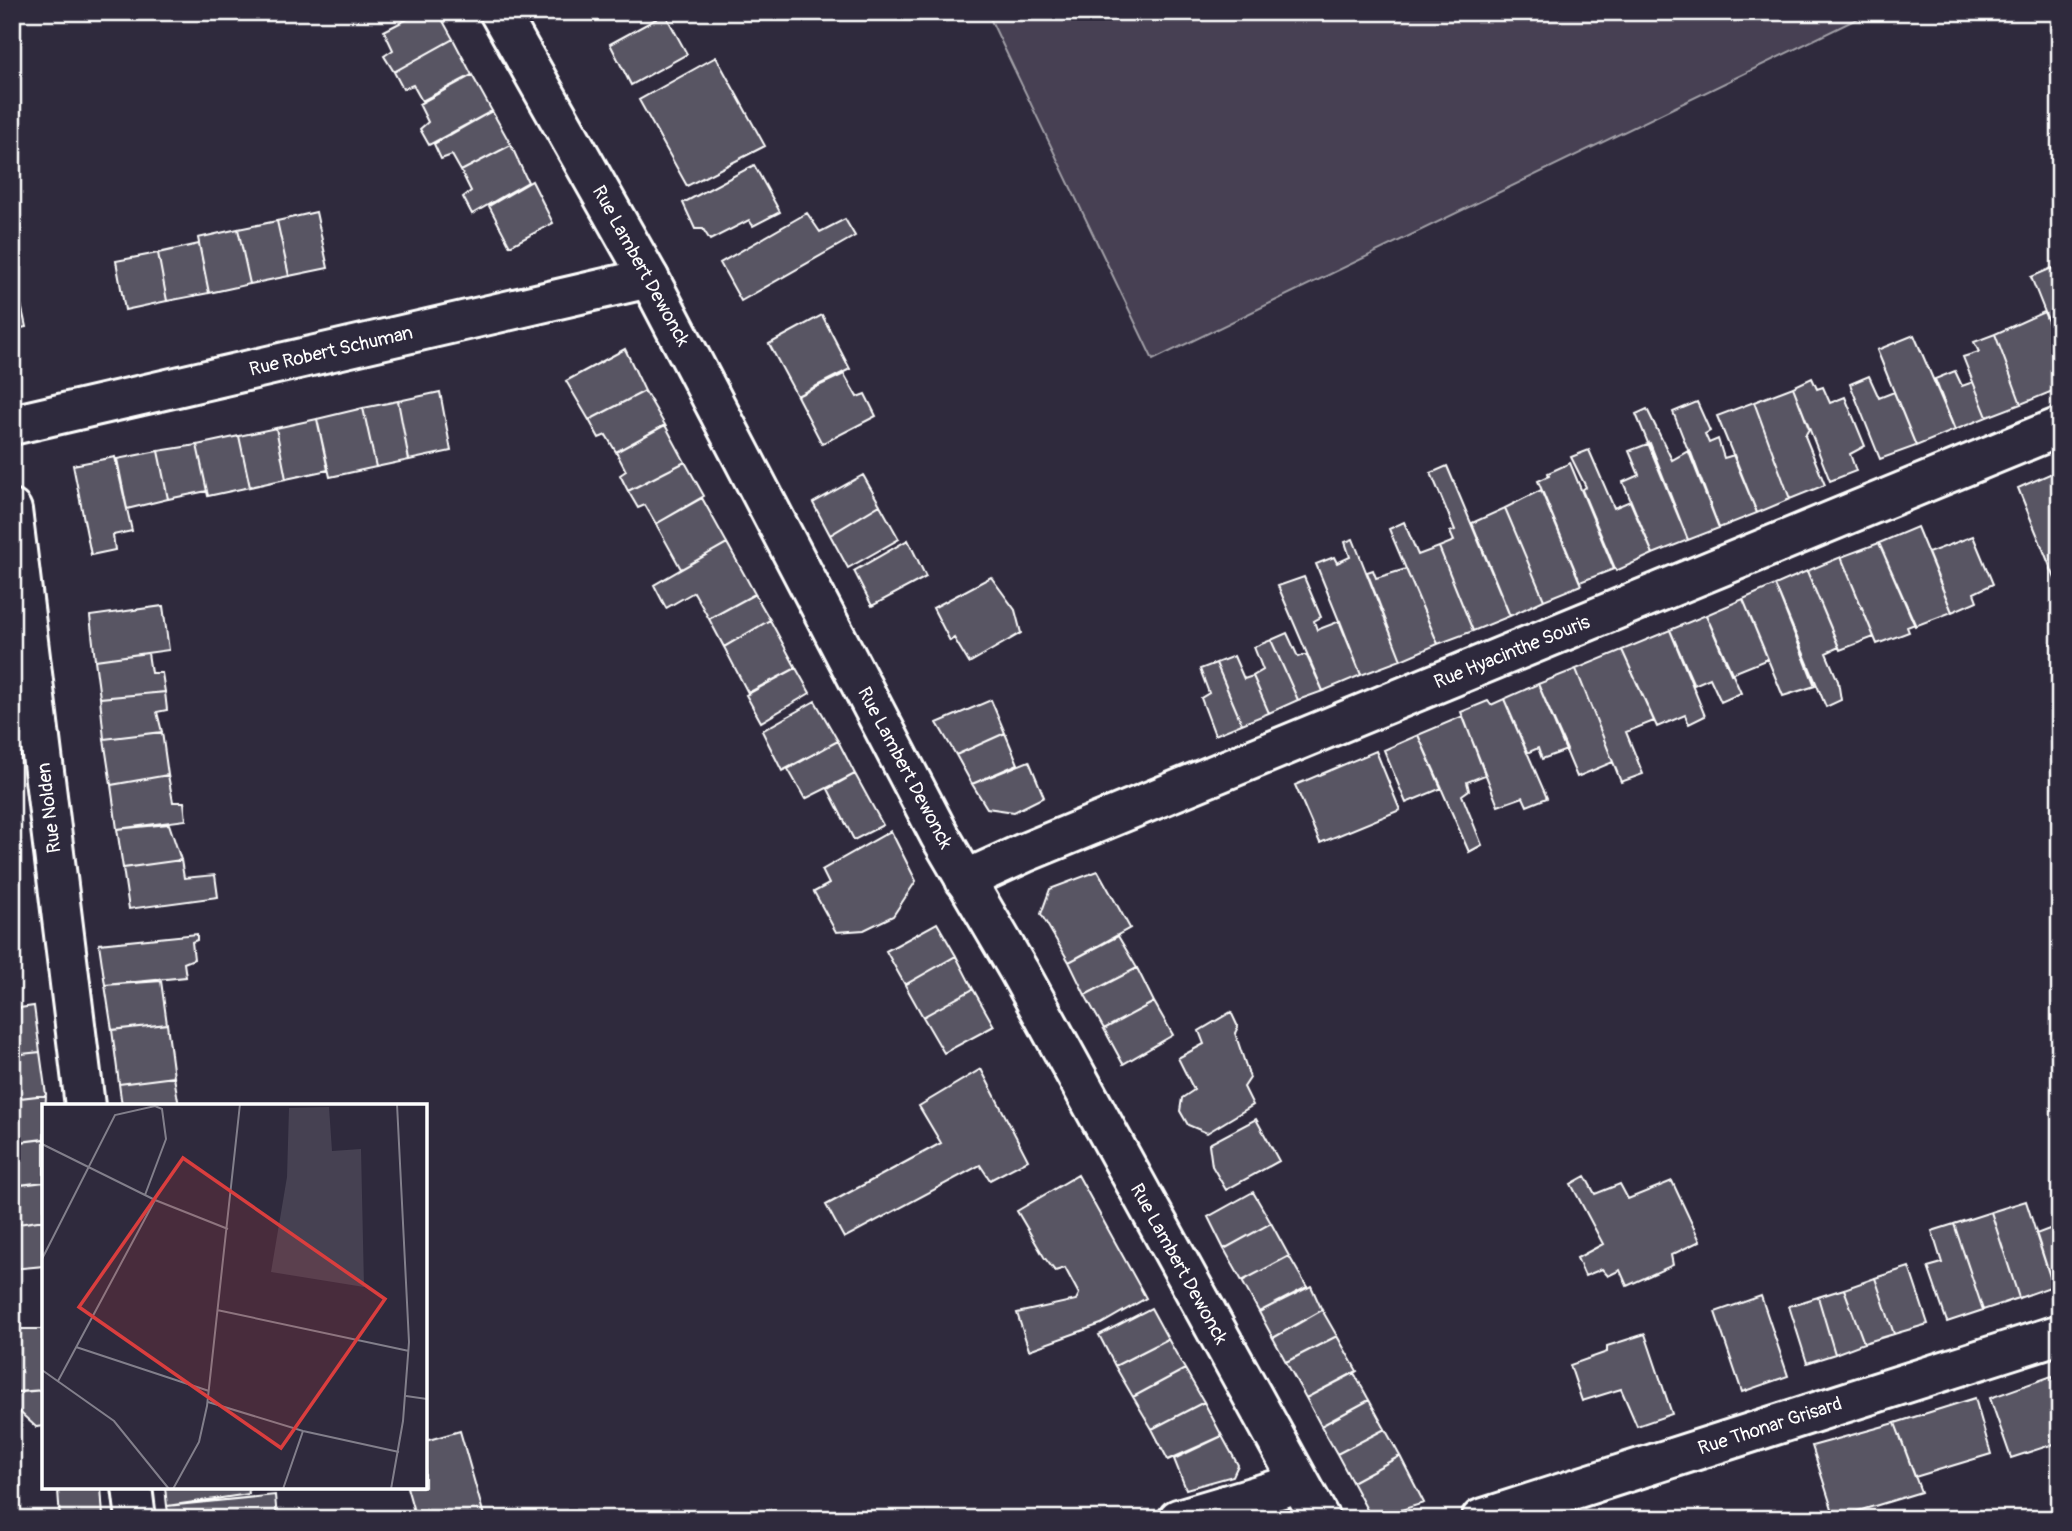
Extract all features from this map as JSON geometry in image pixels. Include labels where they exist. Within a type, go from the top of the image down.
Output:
[{"type":"street","name":"Rue Lambert Dewonck","points":[[499,12],[649,278],[965,880],[1026,983],[1320,1519]]},
{"type":"street","name":"Rue Robert Schuman","points":[[12,425],[649,278]]},
{"type":"street","name":"Rue Hyacinthe Souris","points":[[965,880],[1024,853],[2060,428]]},
{"type":"street","name":"Rue Nolden","points":[[12,510],[85,1104]]},
{"type":"street","name":"Rue Thonar Grisard","points":[[1481,1519],[2060,1334]]},
{"type":"street","points":[[1178,1519],[1299,1483]]},
{"type":"street","points":[[132,1489],[136,1519]]},
{"type":"shaded area","points":[[987,12],[1860,12],[1863,16],[1153,360]]},
{"type":"building","points":[[421,12],[438,12],[453,39],[394,72],[384,56],[393,50],[384,31]]},
{"type":"building","points":[[665,14],[687,54],[631,85],[610,44]]},
{"type":"building","points":[[453,39],[472,75],[422,101],[413,85],[403,89],[394,72]]},
{"type":"building","points":[[716,57],[765,146],[687,186],[639,100]]},
{"type":"building","points":[[472,75],[492,111],[429,145],[420,129],[428,122],[419,104]]},
{"type":"building","points":[[492,111],[511,145],[461,171],[452,155],[441,159],[434,144]]},
{"type":"building","points":[[511,145],[528,182],[472,214],[463,197],[471,191],[461,171]]},
{"type":"building","points":[[754,165],[780,212],[753,226],[749,220],[710,240],[703,229],[695,229],[683,203]]},
{"type":"building","points":[[532,181],[553,223],[510,246],[489,206]]},
{"type":"building","points":[[316,212],[328,268],[289,276],[277,221]]},
{"type":"building","points":[[807,213],[820,232],[845,219],[855,236],[741,301],[720,263]]},
{"type":"building","points":[[277,221],[289,276],[250,284],[238,229]]},
{"type":"building","points":[[238,229],[250,284],[209,293],[198,238]]},
{"type":"building","points":[[199,244],[209,293],[167,301],[158,253]]},
{"type":"building","points":[[158,253],[167,301],[125,310],[116,261]]},
{"type":"building","points":[[2052,268],[2060,285],[2060,350],[2031,277]]},
{"type":"building","points":[[17,286],[26,327],[12,330],[12,287]]},
{"type":"building","points":[[2044,312],[2060,350],[2060,388],[2021,404],[1995,334]]},
{"type":"building","points":[[822,315],[850,369],[797,396],[769,344]]},
{"type":"building","points":[[1995,334],[2021,404],[1987,417],[1963,357],[1979,352],[1974,342]]},
{"type":"building","points":[[1914,335],[1955,430],[1916,446],[1877,350]]},
{"type":"building","points":[[625,349],[645,391],[589,420],[566,381]]},
{"type":"building","points":[[1955,371],[1962,386],[1973,382],[1987,417],[1955,430],[1935,379]]},
{"type":"building","points":[[844,374],[857,397],[865,394],[876,416],[822,444],[797,396]]},
{"type":"building","points":[[1869,376],[1879,398],[1894,392],[1916,446],[1880,459],[1850,384]]},
{"type":"building","points":[[1812,378],[1817,389],[1823,387],[1830,403],[1845,397],[1865,446],[1850,454],[1856,471],[1830,481],[1793,387]]},
{"type":"building","points":[[1793,387],[1809,429],[1805,436],[1825,485],[1790,499],[1754,402]]},
{"type":"building","points":[[645,391],[665,425],[616,452],[606,435],[599,438],[589,420]]},
{"type":"building","points":[[440,392],[451,451],[409,460],[398,401]]},
{"type":"building","points":[[398,401],[409,460],[376,467],[363,408]]},
{"type":"building","points":[[1697,402],[1710,431],[1705,434],[1709,443],[1718,439],[1724,458],[1734,455],[1757,513],[1719,528],[1673,412]]},
{"type":"building","points":[[1754,402],[1790,499],[1757,513],[1717,416]]},
{"type":"building","points":[[363,408],[376,467],[330,477],[317,419]]},
{"type":"building","points":[[1647,409],[1672,460],[1690,450],[1719,528],[1688,540],[1636,414]]},
{"type":"building","points":[[317,419],[328,470],[286,479],[276,428]]},
{"type":"building","points":[[665,425],[685,462],[628,491],[620,475],[626,471],[616,452]]},
{"type":"building","points":[[276,428],[286,479],[250,487],[239,436]]},
{"type":"building","points":[[239,436],[250,487],[208,496],[197,445]]},
{"type":"building","points":[[1650,443],[1688,540],[1653,554],[1623,482],[1639,475],[1629,451]]},
{"type":"building","points":[[197,445],[207,491],[168,499],[158,451]]},
{"type":"building","points":[[1589,450],[1614,508],[1630,501],[1653,554],[1616,571],[1582,490],[1586,487],[1571,457]]},
{"type":"building","points":[[158,451],[168,499],[127,509],[117,459]]},
{"type":"building","points":[[115,457],[132,531],[113,535],[115,550],[91,555],[73,465]]},
{"type":"building","points":[[685,462],[704,496],[656,524],[645,505],[638,508],[628,491]]},
{"type":"building","points":[[1570,463],[1614,569],[1580,582],[1538,481]]},
{"type":"building","points":[[1447,466],[1510,616],[1473,631],[1439,547],[1454,541],[1450,532],[1455,530],[1431,473]]},
{"type":"building","points":[[2052,473],[2060,491],[2060,579],[2056,581],[2018,488]]},
{"type":"building","points":[[863,475],[880,505],[830,535],[813,503]]},
{"type":"building","points":[[1541,490],[1581,585],[1544,600],[1505,508]]},
{"type":"building","points":[[702,498],[727,543],[681,569],[656,524]]},
{"type":"building","points":[[880,505],[899,539],[848,568],[830,535]]},
{"type":"building","points":[[1505,508],[1544,600],[1510,616],[1472,523]]},
{"type":"building","points":[[1404,522],[1418,555],[1439,547],[1473,631],[1438,644],[1389,529]]},
{"type":"building","points":[[1917,527],[1952,612],[1915,626],[1879,543]]},
{"type":"building","points":[[1973,536],[1993,584],[1974,593],[1977,601],[1952,612],[1928,553]]},
{"type":"building","points":[[1353,539],[1401,660],[1361,675],[1316,564],[1334,557],[1337,563],[1350,557],[1345,542]]},
{"type":"building","points":[[908,540],[926,577],[872,606],[854,571]]},
{"type":"building","points":[[727,543],[755,594],[709,619],[694,592],[666,608],[654,585]]},
{"type":"building","points":[[1879,543],[1915,624],[1907,627],[1909,632],[1877,644],[1841,557]]},
{"type":"building","points":[[1841,557],[1874,637],[1840,650],[1807,571]]},
{"type":"building","points":[[1406,569],[1438,644],[1401,660],[1367,572],[1373,570],[1376,578]]},
{"type":"building","points":[[1807,571],[1839,647],[1826,653],[1838,681],[1841,700],[1826,707],[1775,585]]},
{"type":"building","points":[[991,577],[1015,610],[1021,633],[969,663],[954,638],[950,641],[933,608]]},
{"type":"building","points":[[1304,577],[1321,617],[1314,621],[1317,630],[1340,621],[1361,675],[1323,691],[1278,586]]},
{"type":"building","points":[[1775,585],[1815,686],[1783,696],[1743,599]]},
{"type":"building","points":[[755,594],[770,620],[724,647],[709,619]]},
{"type":"building","points":[[1743,599],[1768,659],[1731,674],[1706,615]]},
{"type":"building","points":[[163,606],[169,650],[95,660],[90,616]]},
{"type":"building","points":[[1706,615],[1741,693],[1721,702],[1710,678],[1694,685],[1670,630]]},
{"type":"building","points":[[770,620],[796,668],[748,693],[724,647]]},
{"type":"building","points":[[1670,630],[1705,716],[1689,724],[1685,715],[1657,727],[1622,650]]},
{"type":"building","points":[[1287,633],[1298,657],[1306,654],[1323,691],[1298,700],[1271,640]]},
{"type":"building","points":[[1271,640],[1298,700],[1269,713],[1253,676],[1263,670],[1254,647]]},
{"type":"building","points":[[1622,650],[1654,721],[1626,732],[1643,774],[1621,782],[1576,669]]},
{"type":"building","points":[[148,653],[151,673],[162,673],[165,692],[100,698],[95,660]]},
{"type":"building","points":[[1234,656],[1244,679],[1253,676],[1269,713],[1242,724],[1216,663]]},
{"type":"building","points":[[1216,663],[1242,724],[1215,735],[1201,698],[1209,693],[1200,669]]},
{"type":"building","points":[[796,668],[810,693],[761,722],[746,695]]},
{"type":"building","points":[[1576,669],[1613,762],[1577,777],[1538,684]]},
{"type":"building","points":[[1538,684],[1567,750],[1542,759],[1538,748],[1527,753],[1504,699]]},
{"type":"building","points":[[165,692],[167,710],[157,712],[162,732],[104,739],[100,698]]},
{"type":"building","points":[[1504,699],[1547,798],[1527,806],[1523,797],[1498,806],[1461,712],[1488,701],[1491,705]]},
{"type":"building","points":[[991,700],[1005,733],[956,755],[937,723]]},
{"type":"building","points":[[815,701],[838,741],[782,771],[762,731]]},
{"type":"building","points":[[1463,716],[1485,775],[1467,782],[1469,790],[1462,795],[1482,845],[1469,852],[1418,735]]},
{"type":"building","points":[[162,732],[168,775],[111,785],[104,739]]},
{"type":"building","points":[[1005,733],[1018,764],[972,784],[956,755]]},
{"type":"building","points":[[1418,735],[1442,788],[1406,803],[1384,750]]},
{"type":"building","points":[[838,741],[855,774],[805,799],[788,769]]},
{"type":"building","points":[[1376,751],[1400,810],[1320,843],[1295,785]]},
{"type":"building","points":[[1029,761],[1044,797],[1014,812],[987,808],[972,784]]},
{"type":"building","points":[[855,774],[883,825],[854,840],[828,789]]},
{"type":"building","points":[[168,775],[173,802],[184,802],[186,820],[117,829],[111,785]]},
{"type":"building","points":[[169,824],[181,860],[123,868],[117,829]]},
{"type":"building","points":[[891,831],[916,881],[893,916],[864,930],[836,932],[814,892],[829,884],[822,870]]},
{"type":"building","points":[[181,860],[184,878],[215,875],[218,897],[129,909],[123,868]]},
{"type":"building","points":[[1098,871],[1130,928],[1069,962],[1041,914],[1050,889]]},
{"type":"building","points":[[937,923],[956,956],[905,985],[886,951]]},
{"type":"building","points":[[197,934],[197,940],[192,942],[194,959],[184,963],[186,977],[105,985],[99,944]]},
{"type":"building","points":[[1118,936],[1137,968],[1085,995],[1069,962]]},
{"type":"building","points":[[956,956],[973,989],[923,1017],[905,985]]},
{"type":"building","points":[[1137,968],[1154,1002],[1104,1029],[1085,995]]},
{"type":"building","points":[[161,981],[167,1024],[112,1030],[105,985]]},
{"type":"building","points":[[973,989],[994,1026],[944,1053],[923,1017]]},
{"type":"building","points":[[1154,1002],[1173,1035],[1123,1064],[1104,1029]]},
{"type":"building","points":[[34,1006],[40,1052],[12,1055],[12,1009]]},
{"type":"building","points":[[1231,1012],[1238,1027],[1235,1033],[1250,1078],[1244,1087],[1253,1105],[1207,1133],[1188,1125],[1180,1111],[1182,1098],[1194,1090],[1178,1058],[1204,1044],[1199,1031]]},
{"type":"building","points":[[167,1024],[174,1077],[119,1084],[112,1030]]},
{"type":"building","points":[[40,1052],[46,1095],[12,1099],[12,1055]]},
{"type":"building","points":[[981,1069],[1028,1160],[990,1180],[980,1165],[844,1238],[826,1205],[941,1143],[919,1106]]},
{"type":"building","points":[[174,1077],[179,1104],[122,1104],[119,1084]]},
{"type":"building","points":[[46,1095],[46,1104],[42,1104],[42,1139],[12,1143],[12,1099]]},
{"type":"building","points":[[1256,1119],[1279,1161],[1226,1190],[1212,1166],[1209,1144]]},
{"type":"building","points":[[42,1139],[42,1182],[12,1186],[12,1143]]},
{"type":"building","points":[[1078,1175],[1146,1298],[1101,1324],[1029,1350],[1017,1313],[1076,1300],[1079,1294],[1065,1268],[1055,1271],[1044,1257],[1017,1211]]},
{"type":"building","points":[[1585,1176],[1595,1194],[1620,1184],[1628,1199],[1672,1181],[1700,1241],[1671,1255],[1673,1265],[1627,1286],[1620,1270],[1608,1276],[1602,1269],[1585,1276],[1577,1258],[1603,1244],[1571,1184]]},
{"type":"building","points":[[42,1182],[42,1220],[12,1225],[12,1186]]},
{"type":"building","points":[[1253,1192],[1271,1223],[1224,1249],[1208,1217]]},
{"type":"building","points":[[2026,1201],[2053,1286],[2019,1298],[1991,1212]]},
{"type":"building","points":[[1991,1212],[2019,1298],[1983,1310],[1954,1224]]},
{"type":"building","points":[[42,1220],[42,1266],[12,1269],[12,1225]]},
{"type":"building","points":[[1271,1223],[1289,1256],[1242,1281],[1224,1249]]},
{"type":"building","points":[[1954,1224],[1983,1310],[1947,1322],[1928,1267],[1942,1263],[1932,1231]]},
{"type":"building","points":[[2060,1225],[2060,1284],[2053,1286],[2036,1234]]},
{"type":"building","points":[[1289,1256],[1307,1287],[1259,1312],[1242,1281]]},
{"type":"building","points":[[1909,1267],[1928,1324],[1894,1334],[1875,1278]]},
{"type":"building","points":[[1875,1278],[1894,1334],[1864,1343],[1844,1289]]},
{"type":"building","points":[[1311,1286],[1322,1310],[1273,1338],[1259,1312]]},
{"type":"building","points":[[1844,1289],[1864,1343],[1835,1354],[1818,1297]]},
{"type":"building","points":[[1761,1296],[1788,1376],[1742,1392],[1715,1312]]},
{"type":"building","points":[[1818,1297],[1835,1354],[1807,1363],[1789,1306]]},
{"type":"building","points":[[1151,1308],[1168,1339],[1115,1366],[1099,1335]]},
{"type":"building","points":[[1322,1310],[1337,1336],[1286,1362],[1273,1338]]},
{"type":"building","points":[[12,1329],[42,1329],[42,1390],[15,1392]]},
{"type":"building","points":[[1645,1334],[1672,1414],[1637,1426],[1621,1389],[1582,1401],[1570,1365],[1607,1352],[1607,1346]]},
{"type":"building","points":[[1337,1336],[1357,1371],[1306,1398],[1286,1362]]},
{"type":"building","points":[[1168,1339],[1185,1369],[1133,1397],[1115,1366]]},
{"type":"building","points":[[1185,1369],[1204,1402],[1152,1429],[1133,1397]]},
{"type":"building","points":[[1354,1373],[1369,1400],[1321,1426],[1306,1398]]},
{"type":"building","points":[[2052,1376],[2060,1395],[2060,1442],[2011,1458],[1990,1398]]},
{"type":"building","points":[[42,1390],[42,1426],[36,1427],[12,1405],[12,1393]]},
{"type":"building","points":[[1975,1398],[1991,1454],[1915,1477],[1895,1423]]},
{"type":"building","points":[[1369,1400],[1385,1429],[1337,1454],[1321,1426]]},
{"type":"building","points":[[1204,1402],[1222,1436],[1168,1460],[1152,1429]]},
{"type":"building","points":[[1895,1423],[1921,1492],[1835,1518],[1812,1446]]},
{"type":"building","points":[[1385,1429],[1400,1456],[1352,1482],[1337,1454]]},
{"type":"building","points":[[460,1431],[485,1519],[416,1519],[408,1489],[427,1489],[427,1440]]},
{"type":"building","points":[[1222,1436],[1238,1465],[1233,1476],[1186,1489],[1174,1459]]},
{"type":"building","points":[[1400,1456],[1424,1503],[1372,1519],[1352,1482]]},
{"type":"building","points":[[101,1489],[103,1516],[60,1519],[58,1490]]},
{"type":"building","points":[[165,1489],[248,1489],[249,1494],[167,1506]]},
{"type":"building","points":[[275,1495],[277,1519],[169,1519],[167,1506]]}]
